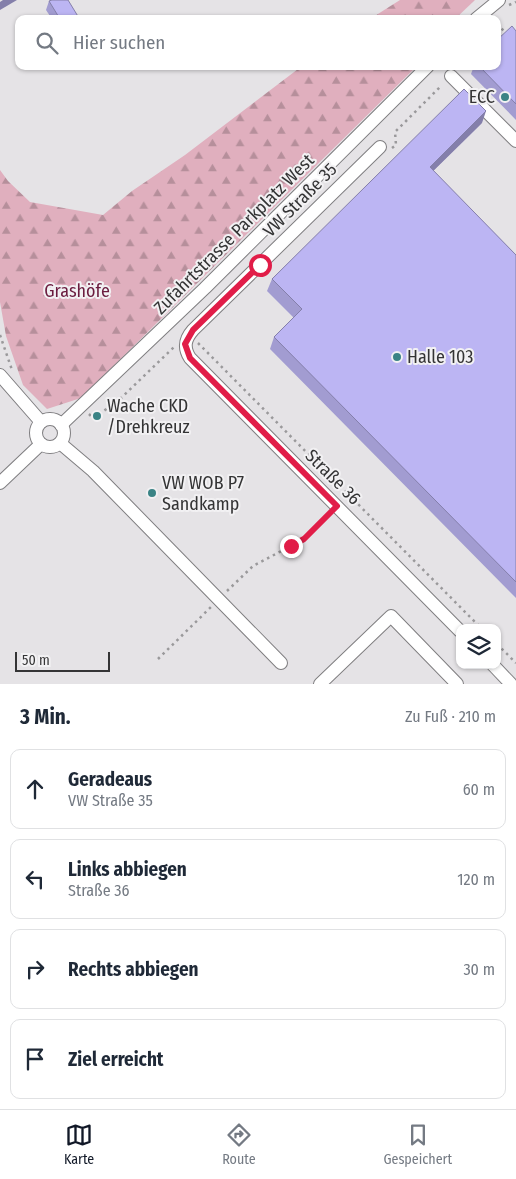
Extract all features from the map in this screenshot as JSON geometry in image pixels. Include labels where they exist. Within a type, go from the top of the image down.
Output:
[{"type":"street","points":[[481,15],[499,0]]},
{"type":"street","name":"Zufahrtstrasse Parkplatz West","points":[[61,425],[205,288],[424,70]]},
{"type":"street","points":[[451,76],[516,141]]},
{"type":"street","name":"VW Straße 35","points":[[191,343],[193,330],[380,147]]},
{"type":"street","name":"Straße 36","points":[[191,343],[190,358],[456,627]]},
{"type":"street","points":[[0,375],[41,422]]},
{"type":"street","points":[[54,420],[61,425],[64,436],[60,443],[48,447],[41,444],[36,433],[41,422],[54,420]]},
{"type":"street","points":[[60,443],[93,471],[281,663]]},
{"type":"street","points":[[0,483],[41,444]]},
{"type":"street","points":[[320,684],[391,616],[456,684]]},
{"type":"street","points":[[497,669],[511,684]]},
{"type":"path","points":[[501,28],[511,38]]},
{"type":"path","points":[[0,335],[18,386],[17,393]]},
{"type":"path","points":[[191,343],[352,496],[477,624]]},
{"type":"path","points":[[100,414],[117,402]]},
{"type":"path","points":[[88,413],[94,419],[95,417]]},
{"type":"path","points":[[158,659],[253,566],[304,539],[337,506],[352,496]]},
{"type":"path","points":[[501,648],[516,663]]},
{"type":"green space","points":[[400,0],[475,0],[459,15],[376,15]]},
{"type":"green space","name":"Grashöfe","points":[[297,70],[413,70],[81,398],[47,409],[23,385],[6,336],[0,302],[0,170],[8,181],[30,202],[103,215],[132,191],[185,155]]},
{"type":"building","points":[[68,0],[77,15],[58,15],[49,1]]},
{"type":"building","points":[[512,26],[516,31],[516,104],[483,70],[501,70],[501,36]]},
{"type":"building","name":"Halle 103","points":[[464,89],[486,111],[430,167],[516,255],[516,582],[274,337],[302,309],[272,279]]},
{"type":"place","name":"ECC","points":[[505,97]]},
{"type":"place","name":"Halle 103","points":[[397,357]]},
{"type":"place","name":"Wache CKD /Drehkreuz","points":[[97,416]]},
{"type":"place","name":"VW WOB P7 Sandkamp","points":[[152,493]]},
{"type":"route","points":[[260,265],[193,330],[185,344],[190,358],[337,506],[304,539],[291,546]]}]
